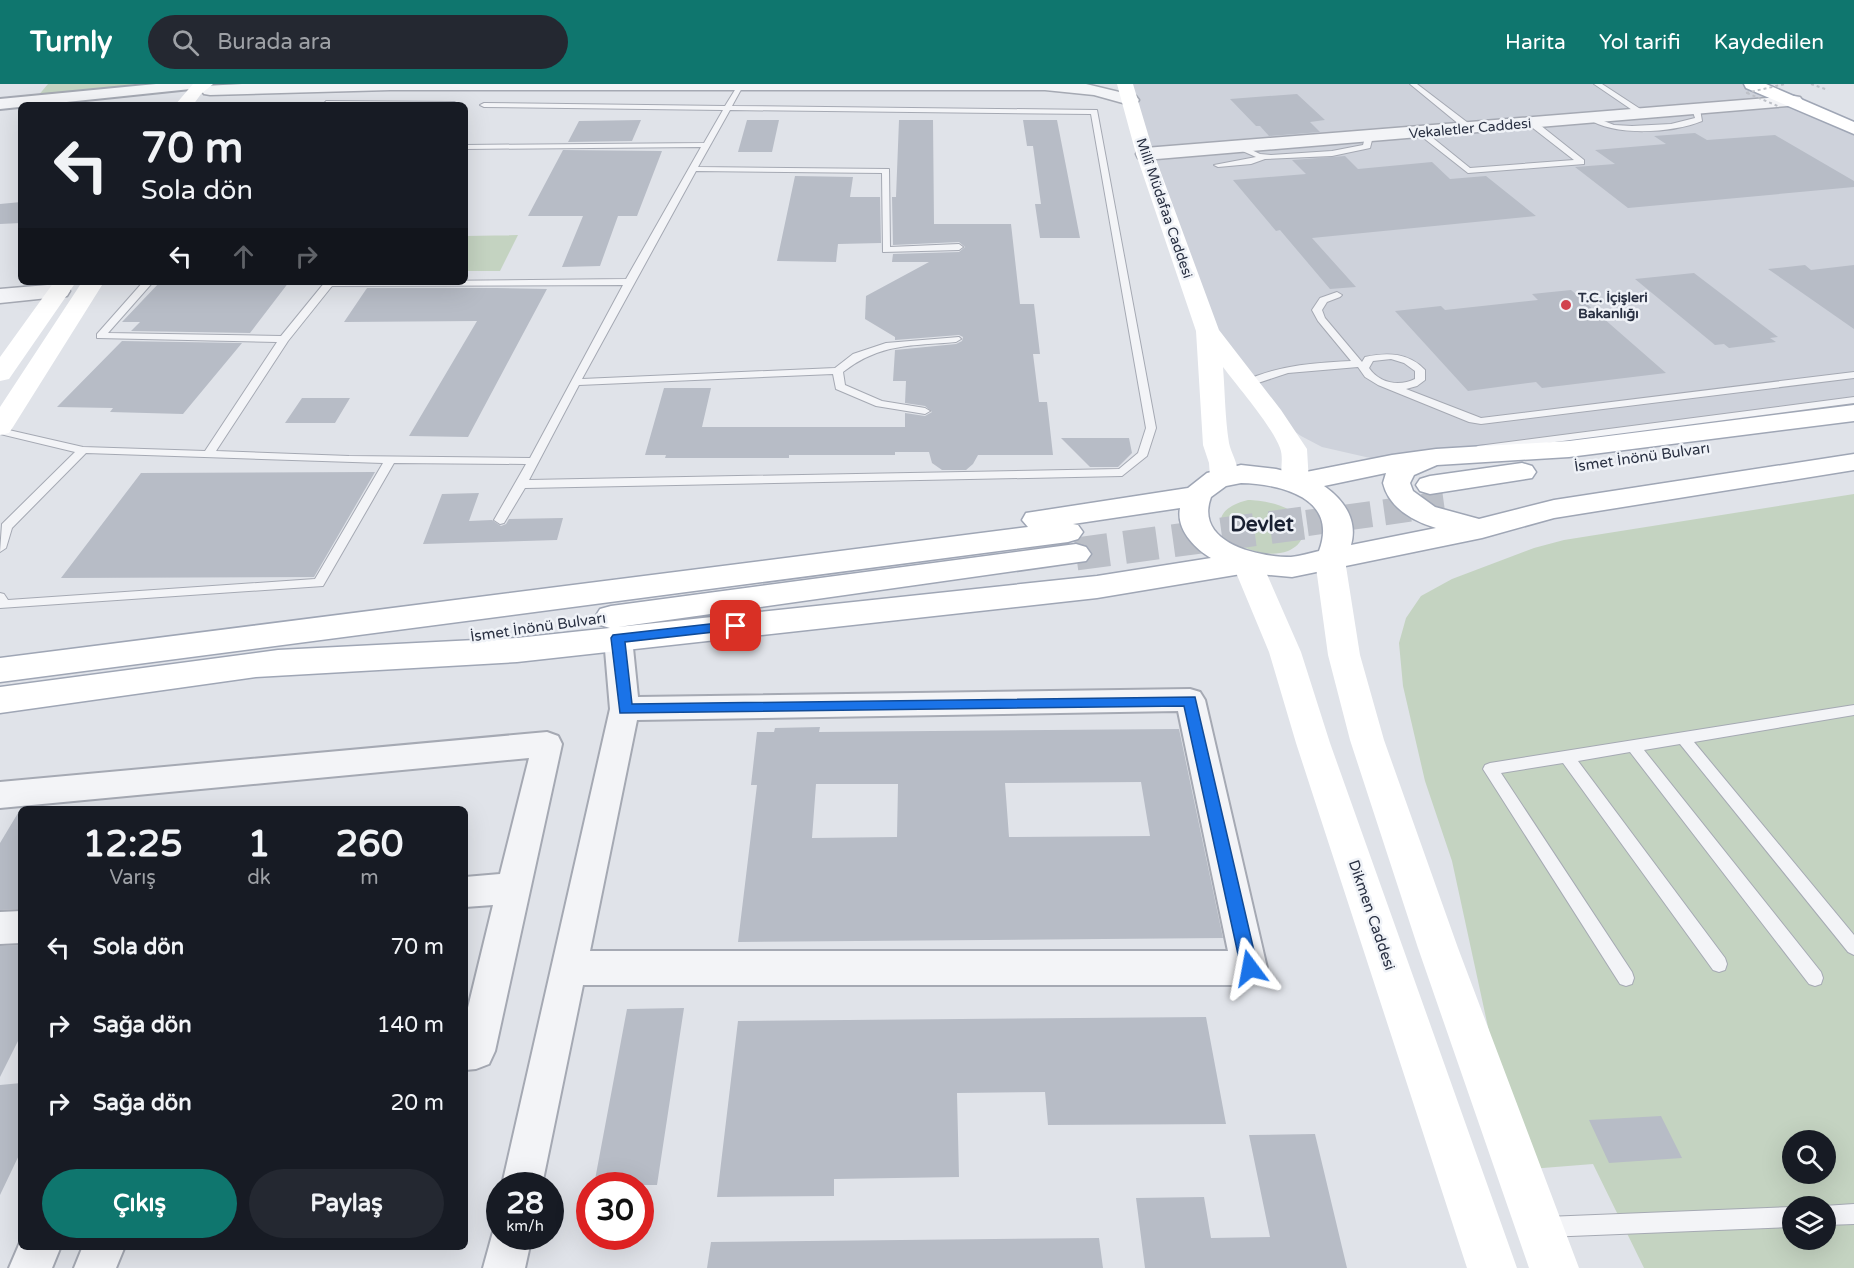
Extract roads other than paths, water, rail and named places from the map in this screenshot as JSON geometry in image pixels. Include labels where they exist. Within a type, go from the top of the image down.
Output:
[{"type":"main road","points":[[1752,84],[1787,94],[1854,122]]},
{"type":"main road","points":[[186,102],[195,90],[205,89]]},
{"type":"main road","name":"Millî Müdafaa Caddesi","points":[[1127,92],[1145,154],[1208,331],[1216,445],[1223,463],[1224,477]]},
{"type":"main road","points":[[1787,94],[1821,92],[1854,112]]},
{"type":"main road","points":[[1787,94],[1854,129]]},
{"type":"main road","points":[[0,374],[62,286],[91,285]]},
{"type":"main road","points":[[0,429],[91,285]]},
{"type":"main road","name":"Millî Müdafaa Caddesi","points":[[1208,331],[1294,449],[1295,483]]},
{"type":"main road","points":[[1295,483],[1392,463],[1436,457],[1569,449],[1854,413]]},
{"type":"main road","name":"İsmet İnönü Bulvarı","points":[[1854,429],[1437,494],[1854,450]]},
{"type":"main road","points":[[1436,457],[1406,468],[1396,481],[1399,492],[1407,502],[1430,516],[1482,528],[1551,525],[1854,482]]},
{"type":"main road","points":[[262,651],[517,650],[1097,587],[1247,563],[1292,567],[1482,528],[1554,508],[1854,462]]},
{"type":"main road","points":[[1247,563],[1227,555],[1202,536],[1195,525],[1192,510],[1196,496],[1208,484],[1224,477],[1245,474],[1268,475],[1310,490],[1326,502],[1335,515],[1339,529],[1330,560],[1344,655],[1367,740],[1438,948],[1554,1268]]},
{"type":"main road","points":[[262,651],[455,596],[507,587],[1060,517],[1196,496]]},
{"type":"main road","name":"İsmet İnönü Bulvarı","points":[[0,700],[262,651],[1072,543]]},
{"type":"main road","name":"Dikmen Caddesi","points":[[1247,563],[1297,685],[1313,743],[1492,1268]]},
{"type":"main road","name":"İsmet İnönü Bulvarı","points":[[0,670],[262,651]]},
{"type":"street","points":[[0,105],[16,103],[34,84]]},
{"type":"street","points":[[30,102],[205,89],[390,84],[740,86],[1084,84]]},
{"type":"street","points":[[1045,85],[1127,92]]},
{"type":"street","name":"Vekaletler Caddesi","points":[[1145,154],[1644,114],[1696,109],[1787,94]]},
{"type":"street","points":[[0,296],[62,286]]},
{"type":"street","points":[[525,1172],[625,709],[618,638]]},
{"type":"street","points":[[568,968],[1250,968],[1190,700],[625,709]]},
{"type":"street","points":[[0,795],[547,744],[476,1051],[468,1052]]},
{"type":"street","points":[[468,892],[513,888]]},
{"type":"street","points":[[0,928],[18,927]]},
{"type":"street","points":[[30,1268],[38,1250]]},
{"type":"street","points":[[95,1268],[102,1250]]},
{"type":"street","points":[[504,1268],[508,1250]]},
{"type":"lane","points":[[1413,84],[1469,128]]},
{"type":"lane","points":[[1597,84],[1644,114]]},
{"type":"lane","points":[[500,520],[522,484],[629,282],[740,86]]},
{"type":"lane","points":[[484,105],[1094,112],[1151,428],[1143,454],[1122,472],[522,484]]},
{"type":"lane","points":[[1591,118],[1607,125],[1624,128],[1686,123],[1700,119],[1696,109]]},
{"type":"lane","points":[[1420,132],[1468,171],[1581,162],[1532,123]]},
{"type":"lane","points":[[1218,165],[1251,162],[1264,157],[1361,150],[1367,147],[1369,136]]},
{"type":"lane","points":[[468,147],[706,145]]},
{"type":"lane","points":[[1241,147],[1264,157]]},
{"type":"lane","points":[[693,169],[886,171],[886,250],[959,247]]},
{"type":"lane","points":[[468,282],[629,282]]},
{"type":"lane","points":[[145,285],[100,336],[284,339]]},
{"type":"lane","points":[[209,453],[284,339],[328,285]]},
{"type":"lane","points":[[1337,295],[1323,300],[1317,310],[1321,319],[1371,377],[1473,420],[1481,421],[1854,375]]},
{"type":"lane","points":[[576,382],[838,371],[857,356],[889,345],[956,339]]},
{"type":"lane","points":[[1248,383],[1264,374],[1282,369],[1361,365],[1375,357],[1391,356],[1408,361],[1420,370],[1420,380],[1414,384],[1387,385]]},
{"type":"lane","points":[[838,371],[840,387],[880,404],[925,411]]},
{"type":"lane","points":[[1436,457],[1517,442],[1854,400]]},
{"type":"lane","points":[[0,429],[83,450],[390,460],[533,462]]},
{"type":"lane","points":[[0,548],[6,527],[83,450]]},
{"type":"lane","points":[[0,597],[4,605],[319,584],[390,460]]},
{"type":"lane","points":[[1626,978],[1490,769],[1854,710]]},
{"type":"lane","points":[[1683,738],[1854,947]]},
{"type":"lane","points":[[1633,746],[1815,978]]},
{"type":"lane","points":[[1567,757],[1719,964]]},
{"type":"lane","points":[[1836,1215],[1854,1214]]},
{"type":"lane","points":[[1539,1227],[1782,1217]]},
{"type":"tunnel","points":[[1307,523],[1444,504]]},
{"type":"tunnel","points":[[1076,554],[1318,521]]},
{"type":"place","name":"T.C. İçişleri Bakanlığı","points":[[1566,305]]},
{"type":"district","name":"Devlet","points":[[1262,524]]}]
